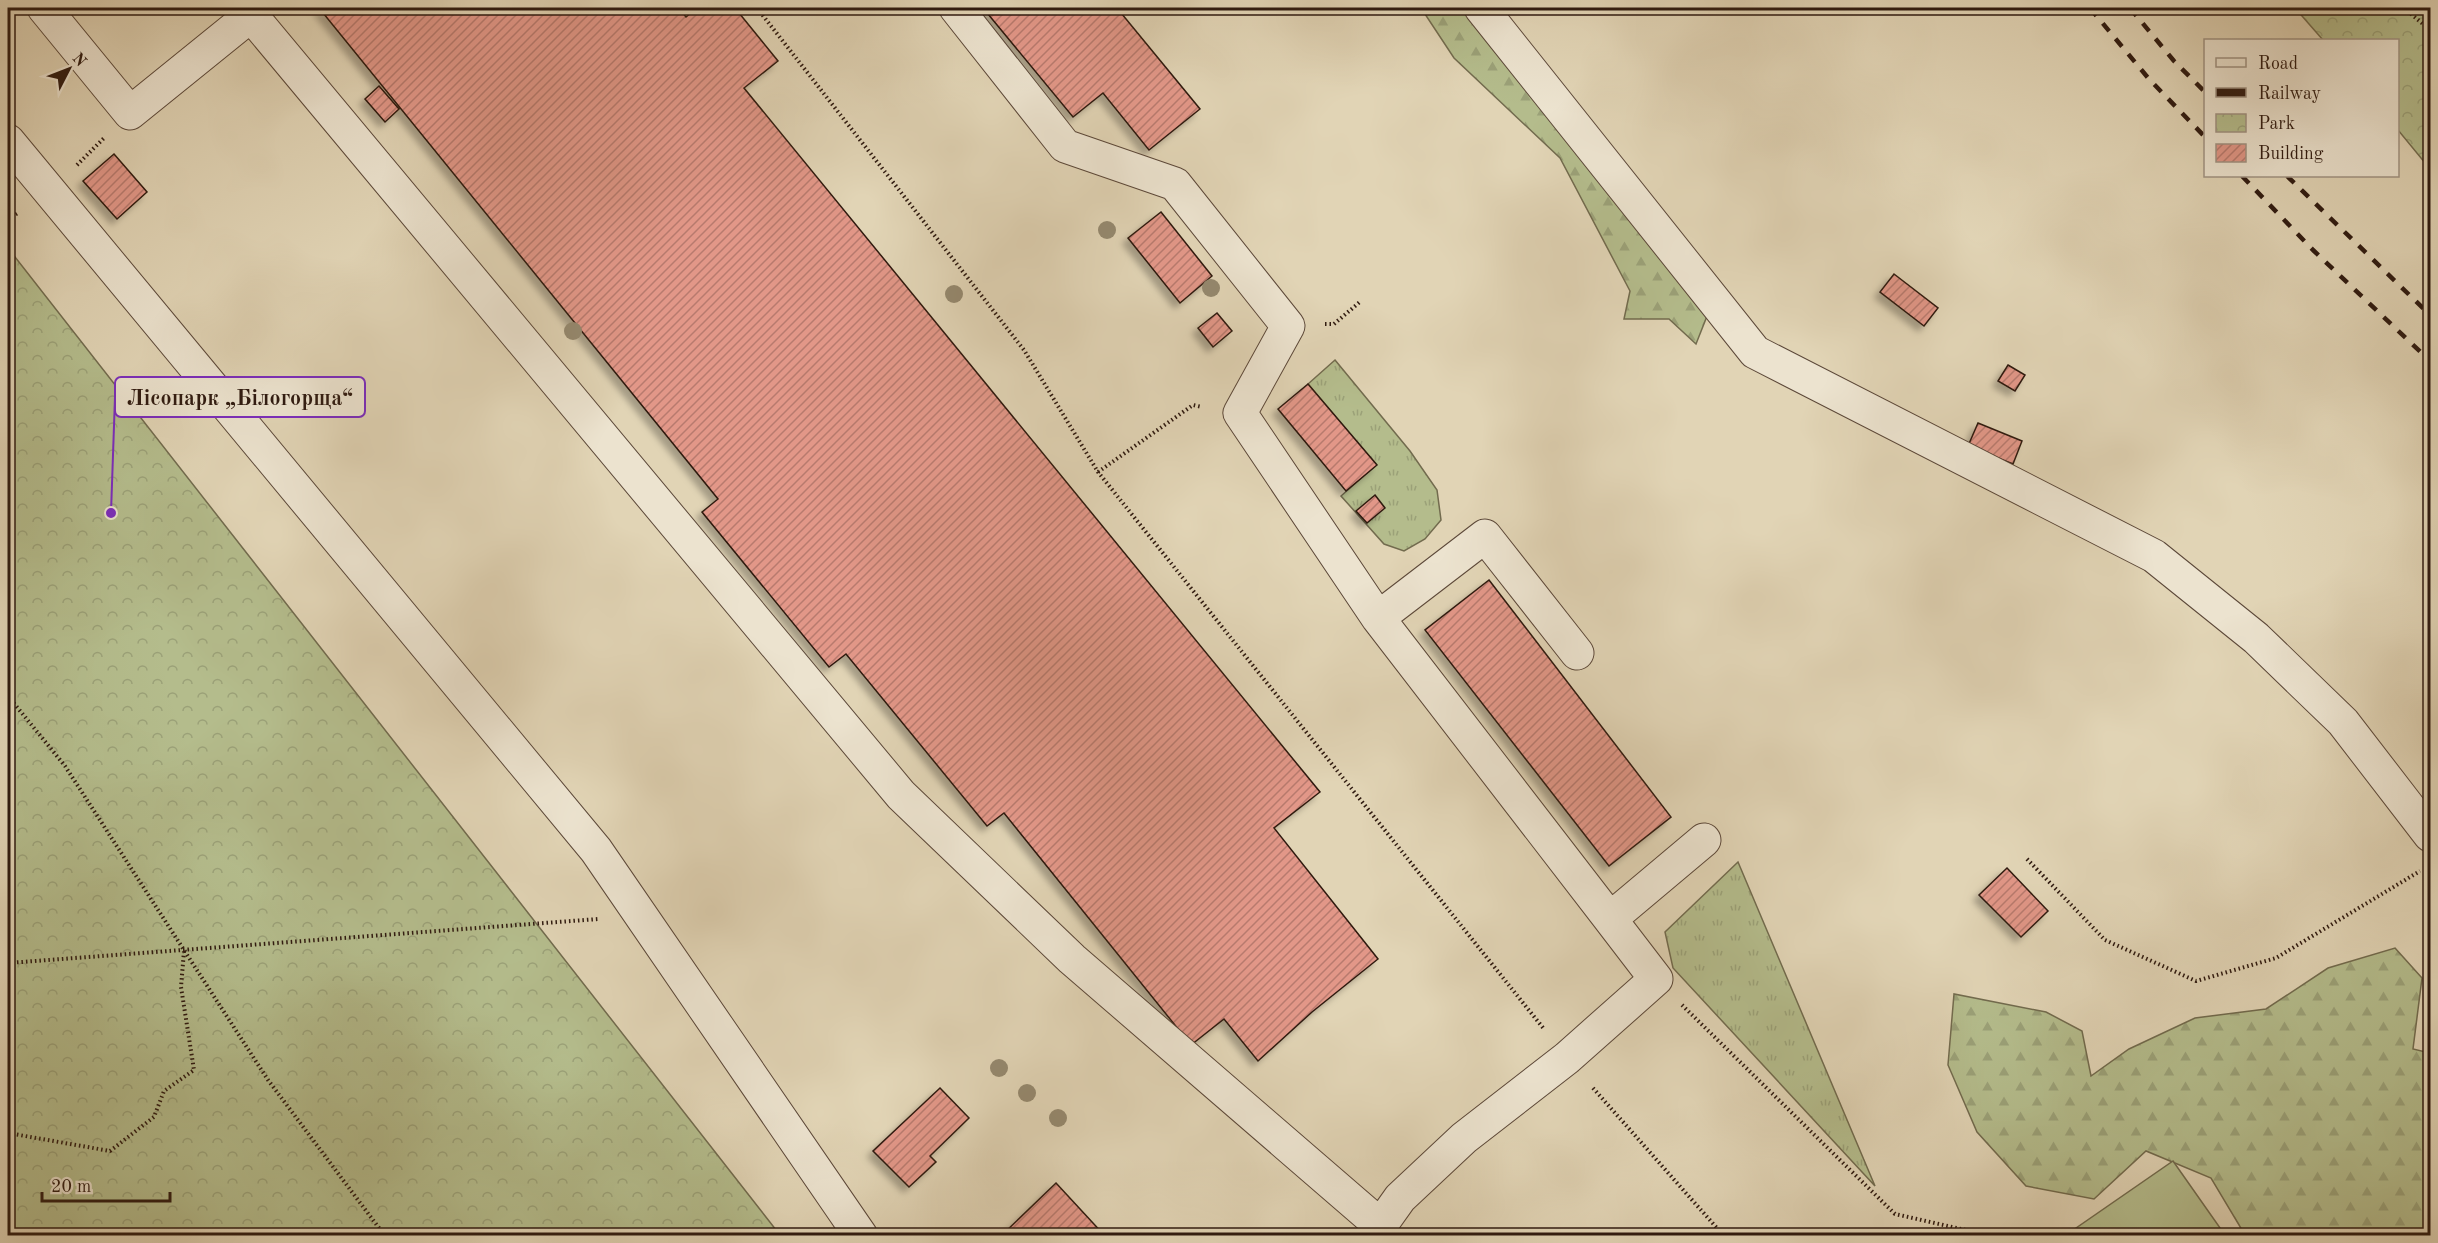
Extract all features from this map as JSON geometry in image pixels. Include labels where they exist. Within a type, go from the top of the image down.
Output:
[{"type":"lane","points":[[44,8],[130,113],[248,11],[901,795],[1072,959],[1377,1231],[1400,1198],[1464,1138],[1567,1058],[1656,979],[1378,618],[1239,413],[1288,326],[1175,184],[1065,146],[956,8]]},
{"type":"lane","points":[[1480,8],[1755,352],[2154,556],[2256,638],[2343,722],[2430,835]]},
{"type":"lane","points":[[8,141],[596,850],[861,1236]]},
{"type":"lane","points":[[1378,618],[1485,536],[1577,652]]},
{"type":"lane","points":[[1610,919],[1704,840]]},
{"type":"path","points":[[757,8],[1024,350],[1098,472],[1567,1058],[1724,1236]]},
{"type":"path","points":[[2404,8],[2430,30]]},
{"type":"path","points":[[49,192],[130,113]]},
{"type":"path","points":[[1098,472],[1193,405],[1239,413]]},
{"type":"path","points":[[8,696],[65,766],[268,1080],[385,1236]]},
{"type":"path","points":[[2027,859],[2105,940],[2196,981],[2276,958],[2421,871]]},
{"type":"path","points":[[8,963],[640,916]]},
{"type":"path","points":[[8,1133],[110,1151],[154,1117],[164,1091],[194,1070],[181,987],[184,950]]},
{"type":"path","points":[[1656,979],[1895,1214],[1979,1233],[1982,1236]]},
{"type":"green space","points":[[1421,8],[1496,8],[1709,311],[1696,344],[1669,319],[1624,319],[1630,291],[1560,158],[1454,58]]},
{"type":"green space","points":[[2295,8],[2430,8],[2430,169],[2399,131],[2399,39],[2322,39]]},
{"type":"green space","points":[[8,248],[780,1235],[8,1235]]},
{"type":"green space","points":[[1335,360],[1410,451],[1437,490],[1441,520],[1425,539],[1404,551],[1384,544],[1341,496],[1376,465],[1308,384]]},
{"type":"green space","points":[[1738,862],[1875,1186],[1673,968],[1665,932]]},
{"type":"green space","points":[[2395,948],[2422,978],[2413,1049],[2430,1053],[2430,1235],[2245,1235],[2211,1178],[2146,1151],[2094,1199],[2026,1186],[1977,1132],[1948,1065],[1954,994],[2046,1012],[2082,1031],[2091,1076],[2129,1049],[2195,1018],[2266,1009],[2328,968]]},
{"type":"green space","points":[[2173,1161],[2225,1235],[2066,1235]]},
{"type":"building","points":[[319,8],[679,8],[686,17],[697,8],[735,8],[778,61],[744,88],[1320,792],[1274,828],[1378,959],[1312,1012],[1258,1061],[1224,1019],[1191,1045],[1004,813],[987,826],[846,654],[829,667],[702,512],[718,499]]},
{"type":"building","points":[[983,8],[1117,8],[1200,109],[1149,150],[1103,93],[1073,117]]},
{"type":"building","points":[[379,86],[399,109],[385,122],[365,99]]},
{"type":"building","points":[[114,154],[147,192],[117,219],[83,181]]},
{"type":"building","points":[[1161,212],[1212,276],[1180,303],[1128,238]]},
{"type":"building","points":[[1894,274],[1938,308],[1924,326],[1880,292]]},
{"type":"building","points":[[1217,313],[1232,331],[1213,347],[1198,328]]},
{"type":"building","points":[[2008,365],[2025,375],[2015,391],[1998,381]]},
{"type":"building","points":[[1308,384],[1377,465],[1346,491],[1278,409]]},
{"type":"building","points":[[1978,423],[2022,441],[2013,464],[1968,446]]},
{"type":"building","points":[[1375,495],[1385,508],[1367,523],[1356,511]]},
{"type":"building","points":[[1489,580],[1671,817],[1609,866],[1425,630]]},
{"type":"building","points":[[2007,868],[2048,911],[2021,937],[1979,895]]},
{"type":"building","points":[[940,1088],[969,1118],[930,1156],[936,1162],[909,1187],[873,1151]]},
{"type":"building","points":[[1056,1183],[1105,1236],[1001,1236]]},
{"type":"railway","points":[[2090,8],[2149,79],[2204,136]]},
{"type":"railway","points":[[2130,8],[2174,61],[2204,91]]},
{"type":"railway","points":[[2243,177],[2313,250],[2430,361]]},
{"type":"railway","points":[[2288,177],[2430,315]]},
{"type":"place","name":"Лісопарк „Білогорща“","points":[[111,513]]}]
